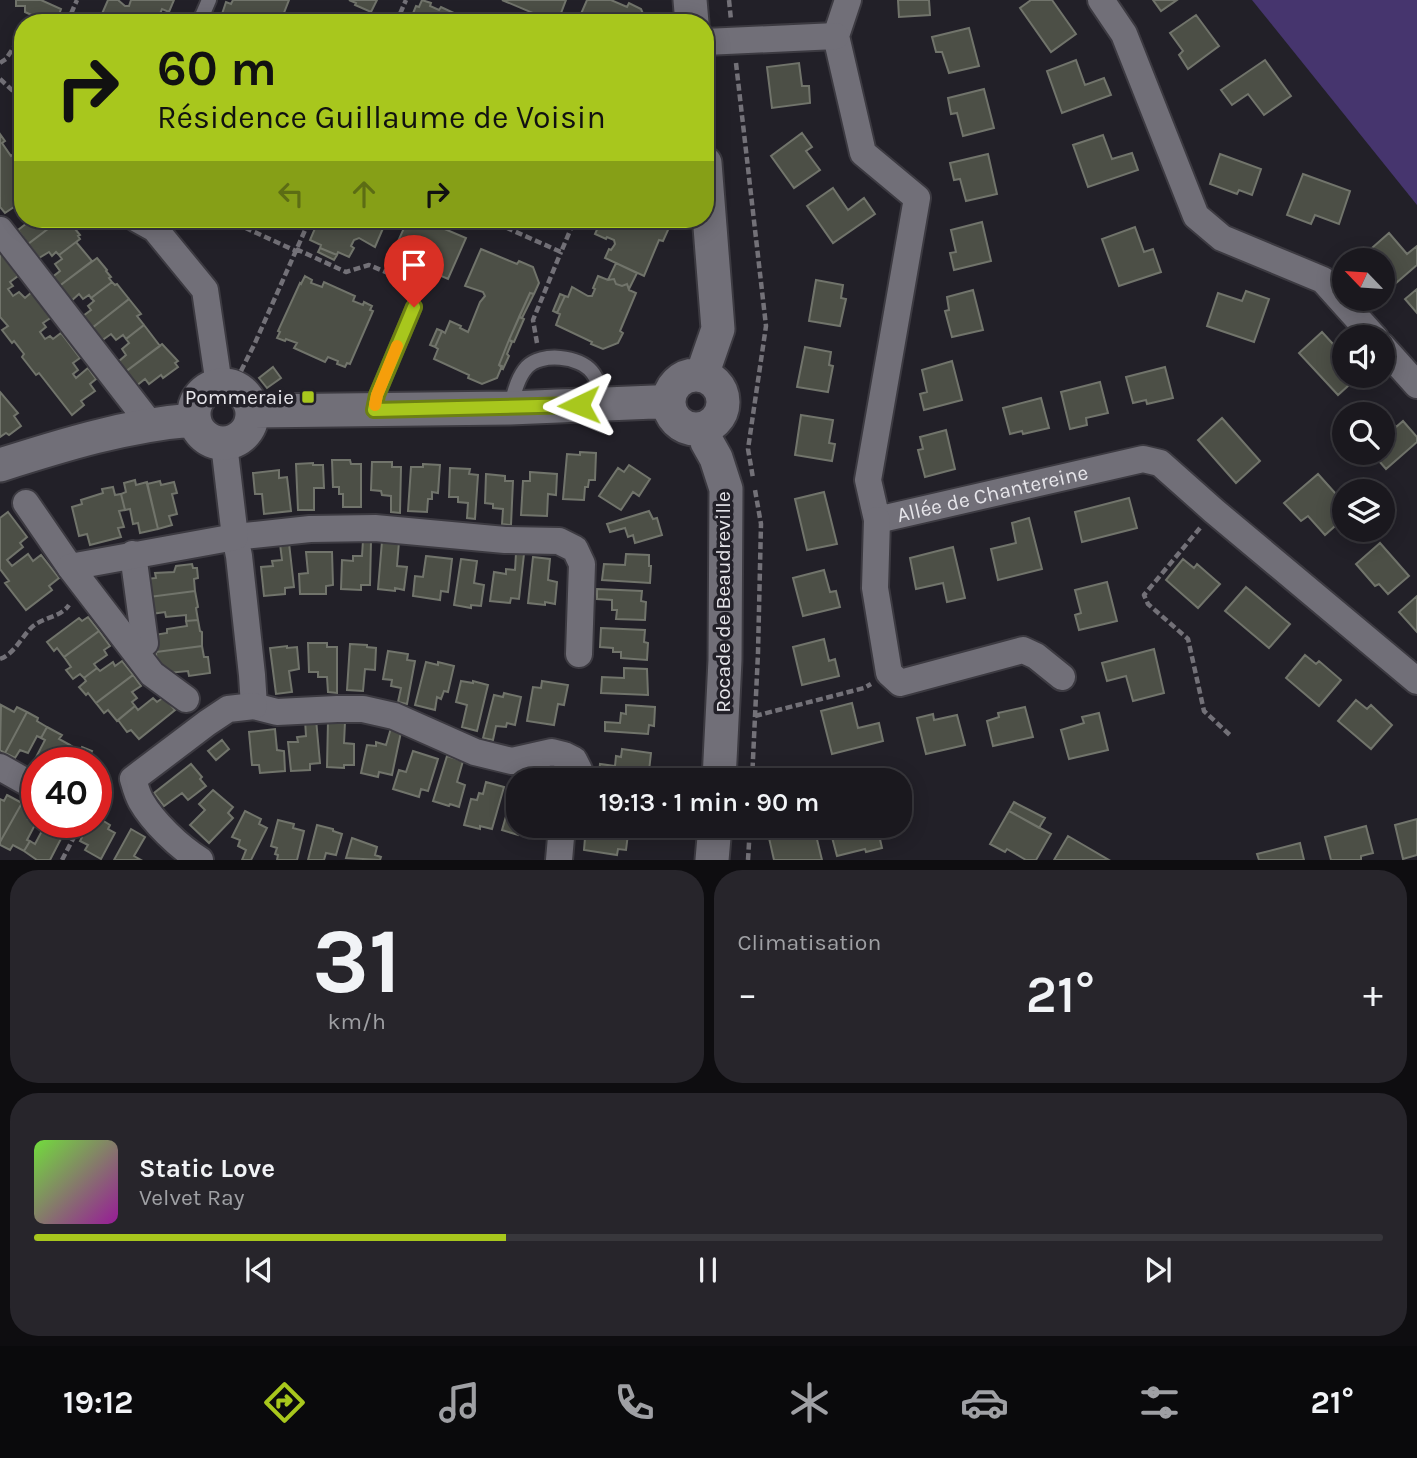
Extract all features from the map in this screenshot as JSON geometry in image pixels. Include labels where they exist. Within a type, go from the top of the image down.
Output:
[{"type":"street","points":[[714,41],[836,36],[848,0]]},
{"type":"street","points":[[1101,0],[1124,34],[1196,216],[1222,238],[1323,279],[1364,325]]},
{"type":"street","name":"Allée de Chantereine","points":[[836,36],[863,153],[917,198],[868,480],[877,520],[1143,459],[1160,463],[1417,681]]},
{"type":"street","points":[[153,228],[205,290],[234,394],[252,420],[243,436],[235,441],[224,444],[209,441],[202,436],[193,420],[195,403],[206,390],[234,394],[257,412],[510,408],[654,401],[668,403]]},
{"type":"street","points":[[702,375],[718,330],[710,228]]},
{"type":"street","points":[[0,230],[145,416],[147,426]]},
{"type":"street","points":[[1395,360],[1417,384]]},
{"type":"street","points":[[690,375],[702,375],[715,382],[721,390],[723,408],[712,424],[704,428],[688,428],[674,419],[668,403],[670,394],[678,381],[690,375]]},
{"type":"street","points":[[0,465],[125,429],[193,420]]},
{"type":"street","name":"Rocade de Beaudreville","points":[[704,428],[726,489],[725,660],[720,768]]},
{"type":"street","points":[[224,444],[239,556],[254,706]]},
{"type":"street","points":[[26,503],[77,576],[152,674],[186,699]]},
{"type":"street","points":[[877,520],[875,588],[890,673],[900,683],[1023,650],[1036,656],[1062,677]]},
{"type":"street","points":[[77,576],[133,554],[310,528],[375,528],[505,540],[558,541],[575,549],[582,564],[579,654]]},
{"type":"street","points":[[130,644],[145,643],[133,554]]},
{"type":"street","points":[[200,859],[185,850],[155,819],[141,800],[133,779],[228,709],[254,706],[277,712],[363,709],[394,716],[494,758],[512,761],[552,752],[574,760],[578,768]]},
{"type":"street","points":[[0,768],[21,779]]},
{"type":"street","points":[[559,859],[561,838]]},
{"type":"street","points":[[712,859],[714,838]]},
{"type":"lane","points":[[374,410],[377,395],[414,307]]},
{"type":"lane","points":[[510,408],[520,376],[529,365],[553,357],[569,359],[592,372],[598,384],[601,404]]},
{"type":"path","points":[[729,0],[766,326],[748,449],[761,524],[753,768]]},
{"type":"path","points":[[0,64],[14,47]]},
{"type":"path","points":[[0,79],[14,92]]},
{"type":"path","points":[[246,228],[346,272],[369,265],[423,288],[414,307]]},
{"type":"path","points":[[234,394],[306,228]]},
{"type":"path","points":[[507,228],[561,252]]},
{"type":"path","points":[[539,360],[533,320],[571,228]]},
{"type":"path","points":[[1214,511],[1144,595],[1148,604],[1188,639],[1203,711],[1232,737]]},
{"type":"path","points":[[0,659],[7,657],[33,626],[65,612],[77,576]]},
{"type":"path","points":[[755,716],[864,688],[890,673]]},
{"type":"path","points":[[62,859],[73,838]]},
{"type":"path","points":[[748,859],[749,838]]},
{"type":"shaded area","points":[[1252,0],[1417,0],[1417,205]]},
{"type":"building","points":[[16,0],[41,0],[61,9],[59,14],[29,14],[25,12],[25,6],[16,6]]},
{"type":"building","points":[[108,0],[118,0],[129,6],[131,0],[174,0],[169,12],[162,9],[160,14],[102,14]]},
{"type":"building","points":[[233,0],[289,0],[284,14],[222,14],[226,2],[231,4]]},
{"type":"building","points":[[349,0],[377,0],[371,12]]},
{"type":"building","points":[[422,0],[439,10],[441,7],[456,14],[413,14],[416,6],[419,7]]},
{"type":"building","points":[[502,0],[566,0],[561,14],[535,14]]},
{"type":"building","points":[[587,0],[611,0],[627,7],[629,3],[641,9],[643,14],[581,14]]},
{"type":"building","points":[[898,0],[929,0],[930,15],[899,17]]},
{"type":"building","points":[[1031,0],[1052,0],[1076,34],[1051,52],[1020,8]]},
{"type":"building","points":[[1153,0],[1177,0],[1161,11]]},
{"type":"building","points":[[1196,15],[1219,46],[1188,69],[1179,55],[1183,51],[1170,33]]},
{"type":"building","points":[[969,28],[979,66],[949,73],[942,52],[936,52],[932,37]]},
{"type":"building","points":[[1076,60],[1085,85],[1104,78],[1111,95],[1062,113],[1047,71]]},
{"type":"building","points":[[1265,60],[1291,96],[1264,115],[1248,94],[1232,105],[1221,90]]},
{"type":"building","points":[[799,63],[802,86],[809,86],[810,103],[772,108],[767,67]]},
{"type":"building","points":[[984,89],[994,128],[963,136],[957,113],[951,114],[948,98]]},
{"type":"building","points":[[802,133],[812,147],[806,151],[820,170],[794,188],[771,156]]},
{"type":"building","points":[[0,134],[5,141],[2,143],[11,156],[14,154],[14,207],[5,213],[0,207]]},
{"type":"building","points":[[1103,135],[1112,159],[1132,153],[1138,170],[1088,187],[1073,145]]},
{"type":"building","points":[[988,154],[997,194],[966,201],[960,179],[954,180],[950,163]]},
{"type":"building","points":[[1220,154],[1261,169],[1252,195],[1239,190],[1237,194],[1210,184]]},
{"type":"building","points":[[1303,174],[1350,191],[1339,224],[1315,215],[1311,224],[1287,215]]},
{"type":"building","points":[[833,188],[848,210],[864,198],[875,214],[833,243],[807,206]]},
{"type":"building","points":[[982,222],[991,261],[954,270],[950,253],[956,252],[951,230]]},
{"type":"building","points":[[1135,227],[1144,252],[1153,249],[1161,272],[1119,286],[1102,239]]},
{"type":"building","points":[[21,228],[49,228],[28,244],[18,230]]},
{"type":"building","points":[[49,228],[74,228],[80,235],[80,239],[59,255],[56,252],[52,256],[49,252],[39,258],[28,244]]},
{"type":"building","points":[[315,228],[383,228],[375,247],[359,238],[354,240],[351,246],[354,248],[349,257],[320,248],[321,245],[310,240]]},
{"type":"building","points":[[404,228],[442,228],[466,238],[448,279],[437,274],[436,277],[391,257]]},
{"type":"building","points":[[598,228],[668,230],[663,241],[659,240],[644,276],[605,258],[615,244],[614,240],[595,234]]},
{"type":"building","points":[[1389,233],[1407,254],[1417,246],[1417,265],[1396,283],[1395,248],[1372,248]]},
{"type":"building","points":[[76,242],[92,261],[58,287],[51,278],[60,271],[55,264],[62,259],[59,255]]},
{"type":"building","points":[[320,248],[337,255],[334,260],[318,252]]},
{"type":"building","points":[[481,249],[517,264],[519,261],[533,267],[539,283],[534,294],[530,293],[509,340],[497,378],[482,384],[434,359],[438,349],[435,347],[450,321],[468,332],[485,296],[483,292],[465,286]]},
{"type":"building","points":[[0,252],[18,276],[10,282],[13,286],[8,289],[13,296],[19,292],[25,298],[33,291],[52,317],[43,323],[46,327],[40,332],[45,339],[50,336],[53,339],[61,333],[80,358],[73,363],[78,370],[73,374],[76,378],[88,368],[96,379],[90,384],[95,391],[81,401],[84,405],[72,415],[39,373],[36,375],[22,357],[24,354],[2,330],[8,326],[0,317]]},
{"type":"building","points":[[97,258],[107,270],[112,282],[91,298],[89,295],[83,299],[79,294],[69,303],[58,287]]},
{"type":"building","points":[[616,263],[637,273],[629,289],[627,284],[622,286],[616,284],[614,279],[608,280]]},
{"type":"building","points":[[305,276],[312,280],[311,283],[322,287],[324,282],[355,296],[353,301],[372,306],[370,310],[373,311],[350,364],[347,363],[345,367],[328,357],[325,362],[294,348],[297,343],[277,338]]},
{"type":"building","points":[[598,276],[614,279],[616,284],[622,286],[627,284],[629,290],[636,293],[620,331],[623,333],[618,343],[603,349],[556,325],[560,314],[557,313],[572,287],[592,296]]},
{"type":"building","points":[[816,280],[843,285],[841,298],[846,299],[840,326],[809,321]]},
{"type":"building","points":[[112,282],[117,284],[129,299],[92,328],[83,316],[91,310],[88,306],[94,301],[91,298]]},
{"type":"building","points":[[1417,289],[1417,313],[1405,299]]},
{"type":"building","points":[[973,290],[983,330],[952,337],[945,311],[949,310],[947,297]]},
{"type":"building","points":[[1246,291],[1269,299],[1254,342],[1207,326],[1218,293],[1242,301]]},
{"type":"building","points":[[530,293],[534,294],[522,318],[519,317]]},
{"type":"building","points":[[560,294],[565,296],[557,313],[553,311]]},
{"type":"building","points":[[129,299],[141,314],[137,316],[144,325],[126,339],[123,335],[116,340],[111,334],[101,341],[92,328]]},
{"type":"building","points":[[519,317],[524,319],[514,342],[509,340]]},
{"type":"building","points":[[144,325],[160,346],[125,372],[118,362],[126,355],[122,349],[129,343],[126,339]]},
{"type":"building","points":[[437,329],[442,331],[435,347],[430,345]]},
{"type":"building","points":[[1322,332],[1332,343],[1332,388],[1346,388],[1338,395],[1299,353]]},
{"type":"building","points":[[509,340],[512,342],[503,369],[499,365]]},
{"type":"building","points":[[162,344],[178,361],[175,363],[178,367],[163,378],[161,375],[149,384],[145,379],[136,386],[125,372]]},
{"type":"building","points":[[805,347],[831,352],[829,365],[833,366],[828,392],[797,387]]},
{"type":"building","points":[[952,361],[962,400],[924,410],[920,394],[927,392],[922,370]]},
{"type":"building","points":[[273,367],[281,378],[267,388],[259,378]]},
{"type":"building","points":[[1165,367],[1173,398],[1147,404],[1146,400],[1133,403],[1126,377]]},
{"type":"building","points":[[1100,382],[1108,413],[1086,418],[1087,425],[1070,429],[1061,392]]},
{"type":"building","points":[[0,392],[18,413],[14,416],[21,426],[9,435],[6,433],[0,437]]},
{"type":"building","points":[[1041,398],[1049,428],[1010,434],[1003,408]]},
{"type":"building","points":[[801,415],[833,420],[829,443],[835,444],[832,461],[795,455]]},
{"type":"building","points":[[1222,418],[1260,461],[1236,483],[1198,440]]},
{"type":"building","points":[[1403,421],[1417,437],[1417,442],[1395,461],[1395,426]]},
{"type":"building","points":[[946,430],[955,469],[925,477],[918,450],[923,449],[920,437]]},
{"type":"building","points":[[580,452],[596,453],[595,480],[589,480],[588,487],[585,487],[584,500],[563,499],[567,454],[580,455]]},
{"type":"building","points":[[332,460],[350,460],[351,464],[361,464],[361,507],[343,507],[343,494],[339,494],[339,487],[333,487]]},
{"type":"building","points":[[372,462],[392,462],[392,467],[401,467],[400,513],[391,512],[391,496],[371,490]]},
{"type":"building","points":[[296,464],[323,465],[324,488],[314,488],[314,510],[298,510]]},
{"type":"building","points":[[423,464],[440,465],[438,493],[432,492],[432,499],[428,499],[427,512],[408,511],[411,467],[423,467]]},
{"type":"building","points":[[629,465],[650,479],[639,496],[633,492],[621,510],[599,496],[618,468],[624,472]]},
{"type":"building","points":[[450,468],[470,469],[469,474],[478,475],[475,519],[467,518],[468,503],[458,502],[458,497],[449,497]]},
{"type":"building","points":[[279,470],[279,478],[287,477],[291,511],[264,514],[262,494],[255,494],[253,473]]},
{"type":"building","points":[[530,472],[557,474],[556,495],[548,494],[547,516],[521,515],[523,481],[530,481]]},
{"type":"building","points":[[486,474],[505,476],[505,481],[513,481],[511,525],[502,524],[503,509],[493,508],[493,504],[485,503]]},
{"type":"building","points":[[1318,474],[1332,490],[1332,529],[1325,535],[1308,516],[1301,521],[1284,503]]},
{"type":"building","points":[[135,480],[136,485],[147,482],[158,529],[140,533],[138,523],[133,524],[130,509],[125,510],[121,494],[126,492],[124,483]]},
{"type":"building","points":[[160,481],[161,485],[174,482],[177,493],[172,494],[177,514],[169,516],[172,525],[158,529],[147,484]]},
{"type":"building","points":[[113,487],[115,495],[121,494],[125,510],[119,511],[124,527],[118,528],[121,537],[90,545],[87,534],[79,536],[72,507],[82,504],[81,500],[103,493],[102,489]]},
{"type":"building","points":[[824,492],[837,544],[807,550],[795,499]]},
{"type":"building","points":[[1129,498],[1137,528],[1082,542],[1075,512]]},
{"type":"building","points":[[649,511],[653,519],[657,518],[662,535],[635,543],[633,535],[628,537],[625,528],[610,532],[607,524]]},
{"type":"building","points":[[8,512],[27,537],[20,543],[23,547],[7,560],[12,566],[28,554],[33,561],[41,555],[59,578],[49,586],[52,590],[26,610],[5,583],[9,581],[0,569],[0,518]]},
{"type":"building","points":[[1029,518],[1042,569],[998,580],[991,549],[1016,543],[1012,523]]},
{"type":"building","points":[[363,540],[371,541],[370,585],[361,585],[361,590],[341,589],[342,560],[353,561],[353,556],[362,556]]},
{"type":"building","points":[[382,541],[399,542],[397,566],[407,567],[404,590],[378,589]]},
{"type":"building","points":[[289,543],[294,587],[285,588],[285,594],[264,596],[261,567],[273,566],[272,561],[282,560],[280,544]]},
{"type":"building","points":[[1380,543],[1409,576],[1388,594],[1379,584],[1375,586],[1356,564]]},
{"type":"building","points":[[953,547],[965,598],[947,602],[943,583],[916,589],[910,558]]},
{"type":"building","points":[[306,552],[332,552],[333,585],[326,586],[326,594],[300,594],[299,574],[308,573]]},
{"type":"building","points":[[516,553],[524,554],[519,599],[511,598],[510,603],[490,601],[494,572],[506,574],[506,569],[515,570]]},
{"type":"building","points":[[626,554],[649,555],[650,583],[602,580],[604,564],[625,565]]},
{"type":"building","points":[[426,556],[452,559],[448,592],[441,591],[440,600],[413,596],[415,576],[423,577]]},
{"type":"building","points":[[533,557],[550,559],[548,580],[557,582],[555,604],[528,603]]},
{"type":"building","points":[[461,559],[477,561],[474,583],[484,585],[481,606],[471,605],[471,608],[454,605]]},
{"type":"building","points":[[1183,559],[1194,568],[1197,564],[1220,584],[1198,608],[1166,580]]},
{"type":"building","points":[[192,564],[193,568],[197,568],[195,591],[149,597],[147,579],[156,578],[155,573],[174,572],[176,566]]},
{"type":"building","points":[[824,570],[830,592],[836,591],[840,607],[803,616],[793,578]]},
{"type":"building","points":[[1107,582],[1117,621],[1079,630],[1075,615],[1081,613],[1075,590]]},
{"type":"building","points":[[1246,587],[1290,624],[1269,648],[1225,611]]},
{"type":"building","points":[[597,589],[642,591],[641,601],[646,602],[645,620],[616,619],[617,610],[612,610],[612,600],[597,599]]},
{"type":"building","points":[[195,591],[198,620],[186,621],[186,615],[166,617],[165,612],[151,614],[149,597]]},
{"type":"building","points":[[1417,596],[1417,632],[1399,612]]},
{"type":"building","points":[[88,617],[99,631],[64,657],[57,648],[54,651],[47,642],[79,618],[82,621]]},
{"type":"building","points":[[198,620],[202,632],[202,646],[156,652],[154,635],[167,633],[167,629],[187,626],[186,621]]},
{"type":"building","points":[[601,628],[645,630],[644,642],[648,643],[647,660],[621,658],[621,652],[600,647]]},
{"type":"building","points":[[99,631],[110,646],[104,650],[107,655],[94,664],[97,668],[84,678],[80,674],[73,679],[66,670],[71,667],[64,657]]},
{"type":"building","points":[[824,639],[829,661],[835,659],[839,676],[802,685],[793,647]]},
{"type":"building","points":[[308,643],[327,643],[327,647],[337,647],[337,693],[328,692],[327,677],[318,677],[318,672],[309,672]]},
{"type":"building","points":[[350,644],[376,648],[375,670],[365,669],[363,691],[347,690]]},
{"type":"building","points":[[202,646],[204,657],[208,657],[210,673],[189,676],[188,671],[168,673],[167,668],[157,669],[156,652]]},
{"type":"building","points":[[297,647],[299,669],[289,671],[292,692],[276,694],[270,648]]},
{"type":"building","points":[[1154,649],[1164,693],[1133,701],[1126,676],[1107,681],[1102,663]]},
{"type":"building","points":[[388,651],[408,654],[407,660],[415,661],[407,704],[398,702],[401,688],[391,686],[392,680],[383,679]]},
{"type":"building","points":[[1305,655],[1316,664],[1319,661],[1341,680],[1319,706],[1286,678]]},
{"type":"building","points":[[122,661],[133,675],[96,703],[79,687],[86,681],[84,678],[97,668],[100,671],[113,662],[115,666]]},
{"type":"building","points":[[426,662],[454,666],[448,692],[444,691],[441,699],[437,697],[435,710],[415,705]]},
{"type":"building","points":[[624,668],[647,669],[648,695],[601,693],[602,677],[624,678]]},
{"type":"building","points":[[133,675],[141,686],[132,692],[137,698],[132,702],[135,706],[117,721],[108,710],[104,713],[96,703]]},
{"type":"building","points":[[461,681],[488,685],[477,731],[462,727],[467,705],[456,702]]},
{"type":"building","points":[[542,681],[568,685],[564,705],[558,704],[554,725],[527,721],[533,687],[541,688]]},
{"type":"building","points":[[504,693],[521,697],[515,725],[507,723],[506,727],[496,726],[493,740],[483,738],[494,695],[503,697]]},
{"type":"building","points":[[164,697],[175,710],[139,739],[131,730],[127,732],[118,720],[135,706],[138,710],[153,698],[157,702]]},
{"type":"building","points":[[1356,700],[1367,709],[1371,705],[1392,725],[1371,749],[1338,721]]},
{"type":"building","points":[[852,703],[858,728],[879,723],[883,741],[832,754],[821,711]]},
{"type":"building","points":[[1,705],[14,712],[17,707],[27,712],[5,753],[0,750]]},
{"type":"building","points":[[626,705],[655,707],[654,726],[649,725],[648,734],[605,731],[605,722],[620,723],[621,713],[626,714]]},
{"type":"building","points":[[1025,707],[1033,737],[993,746],[987,721],[999,717],[998,713]]},
{"type":"building","points":[[27,712],[47,727],[41,738],[37,736],[31,747],[21,747],[15,758],[5,753]]},
{"type":"building","points":[[1099,713],[1108,750],[1069,759],[1061,730],[1084,723],[1082,717]]},
{"type":"building","points":[[933,714],[934,720],[957,715],[965,745],[926,754],[917,718]]},
{"type":"building","points":[[316,719],[320,763],[310,764],[310,770],[291,771],[288,742],[298,742],[297,737],[306,736],[305,720]]},
{"type":"building","points":[[328,721],[345,722],[344,743],[354,744],[354,765],[344,765],[344,768],[327,767]]},
{"type":"building","points":[[47,727],[62,735],[59,739],[70,745],[41,747],[45,740],[41,738]]},
{"type":"building","points":[[391,728],[401,732],[392,775],[379,772],[378,777],[361,773],[367,745],[376,746],[376,742],[386,745]]},
{"type":"building","points":[[275,729],[277,750],[284,751],[285,771],[260,773],[259,765],[252,765],[249,732]]},
{"type":"building","points":[[222,740],[229,749],[216,760],[208,751]]},
{"type":"building","points":[[622,749],[651,753],[649,768],[600,768],[600,764],[615,766],[616,756],[621,757]]},
{"type":"building","points":[[413,751],[438,759],[428,791],[421,789],[419,797],[393,789],[399,770],[406,772]]},
{"type":"building","points":[[447,756],[463,761],[457,782],[465,785],[459,807],[433,801]]},
{"type":"building","points":[[191,764],[206,786],[188,800],[182,793],[164,806],[154,793]]},
{"type":"building","points":[[486,782],[504,787],[492,829],[464,825],[471,799],[477,800],[479,793],[483,794]]},
{"type":"building","points":[[213,790],[233,807],[228,813],[233,818],[209,843],[190,825],[205,810],[199,804]]},
{"type":"building","points":[[7,795],[21,805],[0,842],[0,799],[4,801]]},
{"type":"building","points":[[1014,802],[1045,818],[1039,828],[1009,811]]},
{"type":"building","points":[[21,805],[21,838],[28,838],[30,841],[24,851],[13,845],[10,850],[0,845]]},
{"type":"building","points":[[245,811],[261,819],[259,824],[267,828],[251,860],[242,860],[246,850],[238,846],[240,840],[232,837]]},
{"type":"building","points":[[1009,811],[1051,834],[1036,860],[1026,860],[1007,849],[1005,852],[990,844]]},
{"type":"building","points":[[1417,819],[1417,855],[1403,859],[1395,825]]},
{"type":"building","points":[[278,820],[294,824],[293,828],[304,831],[297,860],[277,860],[277,848],[271,846]]},
{"type":"building","points":[[317,825],[342,834],[336,855],[326,853],[324,860],[308,860]]},
{"type":"building","points":[[1366,826],[1373,853],[1361,856],[1361,860],[1331,860],[1325,837]]},
{"type":"building","points":[[131,829],[145,837],[134,856],[141,860],[114,860]]},
{"type":"building","points":[[112,831],[115,833],[101,859],[85,850],[88,845],[80,841],[82,838],[112,838]]},
{"type":"building","points":[[1068,836],[1109,860],[1054,860]]},
{"type":"building","points":[[38,838],[61,838],[50,860],[37,860],[24,851],[30,841],[35,844]]},
{"type":"building","points":[[352,838],[377,847],[375,855],[381,857],[380,860],[346,858]]},
{"type":"building","points":[[585,838],[628,838],[626,850],[618,849],[617,855],[584,850]]},
{"type":"building","points":[[769,838],[817,838],[822,860],[774,860]]},
{"type":"building","points":[[832,838],[880,838],[882,848],[837,856]]},
{"type":"building","points":[[1300,843],[1304,860],[1259,860],[1257,854]]},
{"type":"slow traffic","points":[[375,405],[397,346]]},
{"type":"place","name":"Pommeraie","points":[[308,397]]},
{"type":"route","points":[[414,307],[377,395],[374,410],[579,405]]}]
